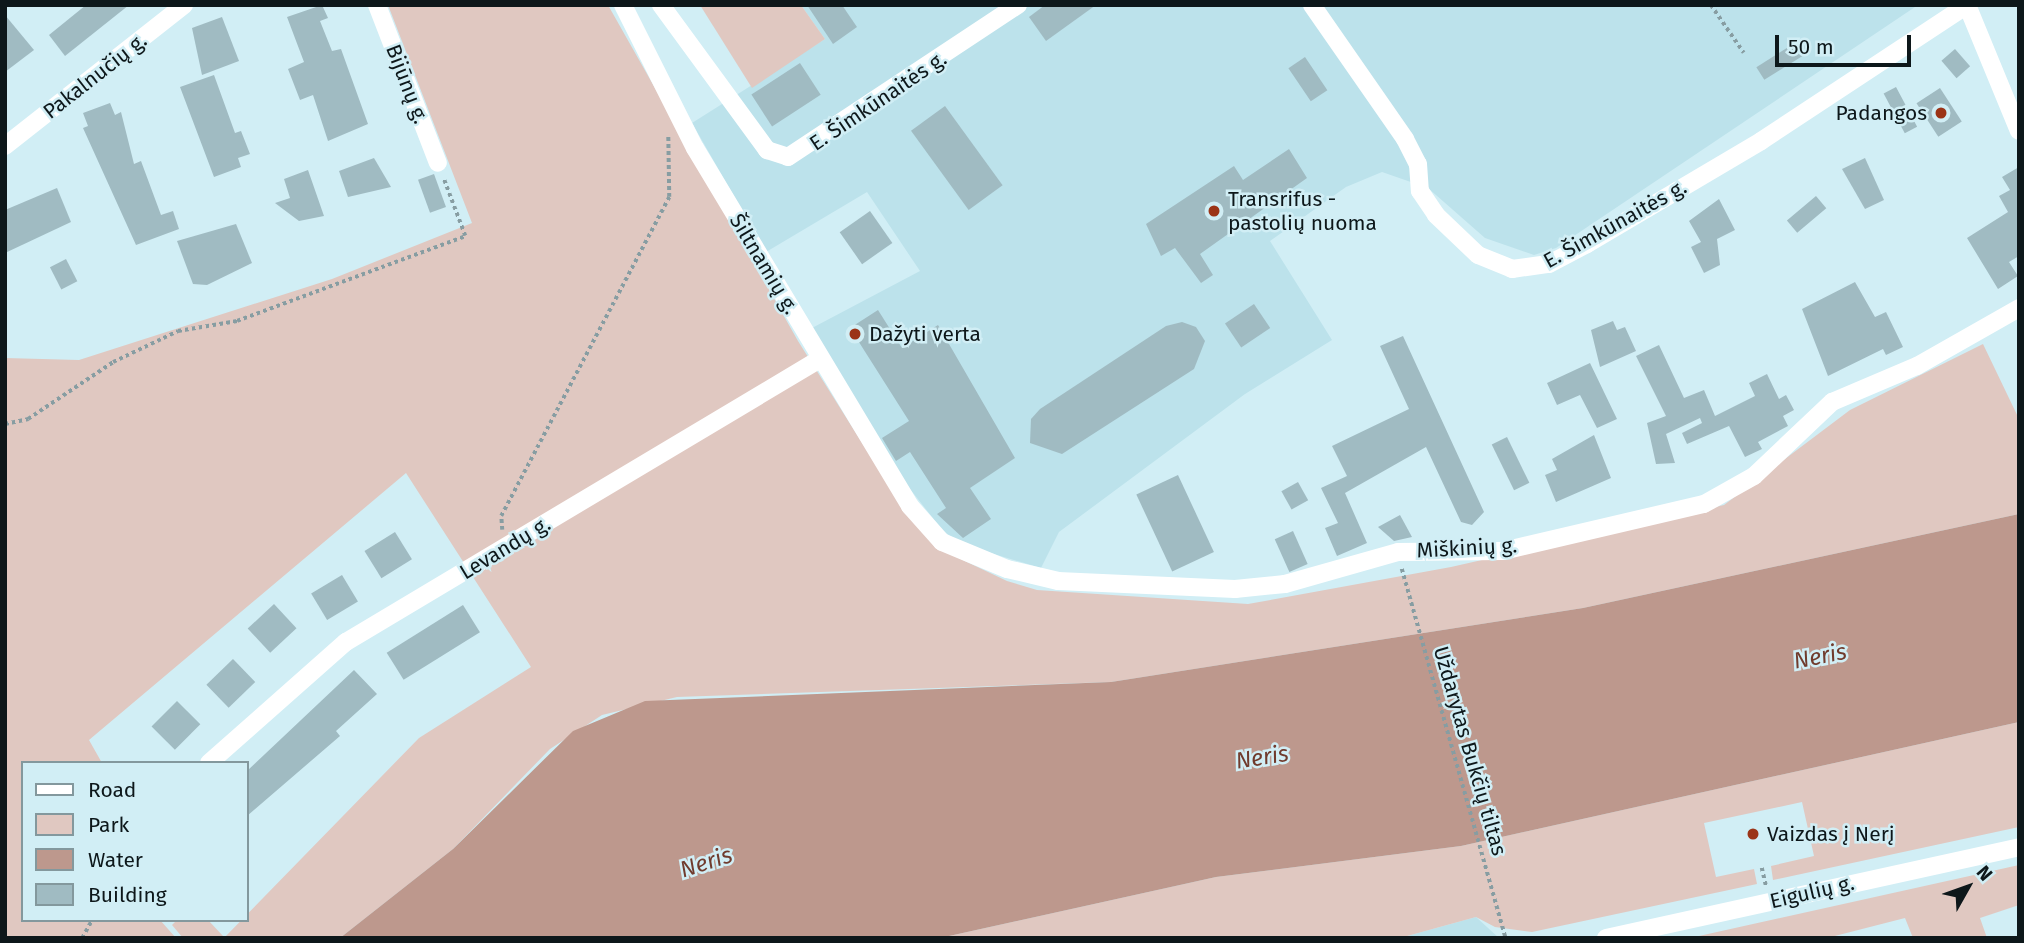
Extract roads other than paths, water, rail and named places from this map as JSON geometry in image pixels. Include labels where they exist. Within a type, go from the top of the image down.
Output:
[{"type":"street","name":"Pakalnučių g.","points":[[5,146],[184,5]]},
{"type":"street","name":"Bijūnų g.","points":[[377,5],[438,163]]},
{"type":"street","name":"Šiltnamių g.","points":[[623,5],[695,148],[917,516]]},
{"type":"street","name":"E. Šimkūnaitės g.","points":[[665,11],[767,150],[788,157],[1018,5]]},
{"type":"street","name":"E. Šimkūnaitės g.","points":[[1312,5],[1405,139],[1418,163],[1420,191],[1436,215],[1478,255],[1512,270],[1549,264],[1587,244],[1761,141],[1967,5]]},
{"type":"street","points":[[1967,5],[2019,131]]},
{"type":"street","name":"Miškinių g.","points":[[917,516],[942,542],[1007,569],[1058,581],[1154,587],[1260,587],[1329,575],[1398,552],[1503,551],[1728,493],[1832,402],[1941,354],[2019,308]]},
{"type":"street","name":"Levandų g.","points":[[211,761],[346,642],[820,359]]},
{"type":"street","name":"Eigulių g.","points":[[1606,938],[2019,847]]},
{"type":"water","name":"Neris","points":[[2019,514],[2019,722],[1461,846],[1216,877],[940,938],[340,938],[453,849],[573,731],[645,701],[1111,682],[1583,608]]},
{"type":"place","name":"Padangos","points":[[1941,113]]},
{"type":"place","name":"Transrifus - pastolių nuoma","points":[[1214,211]]},
{"type":"place","name":"Dažyti verta","points":[[855,334]]},
{"type":"place","name":"Vaizdas į Nerį","points":[[1753,834]]}]
